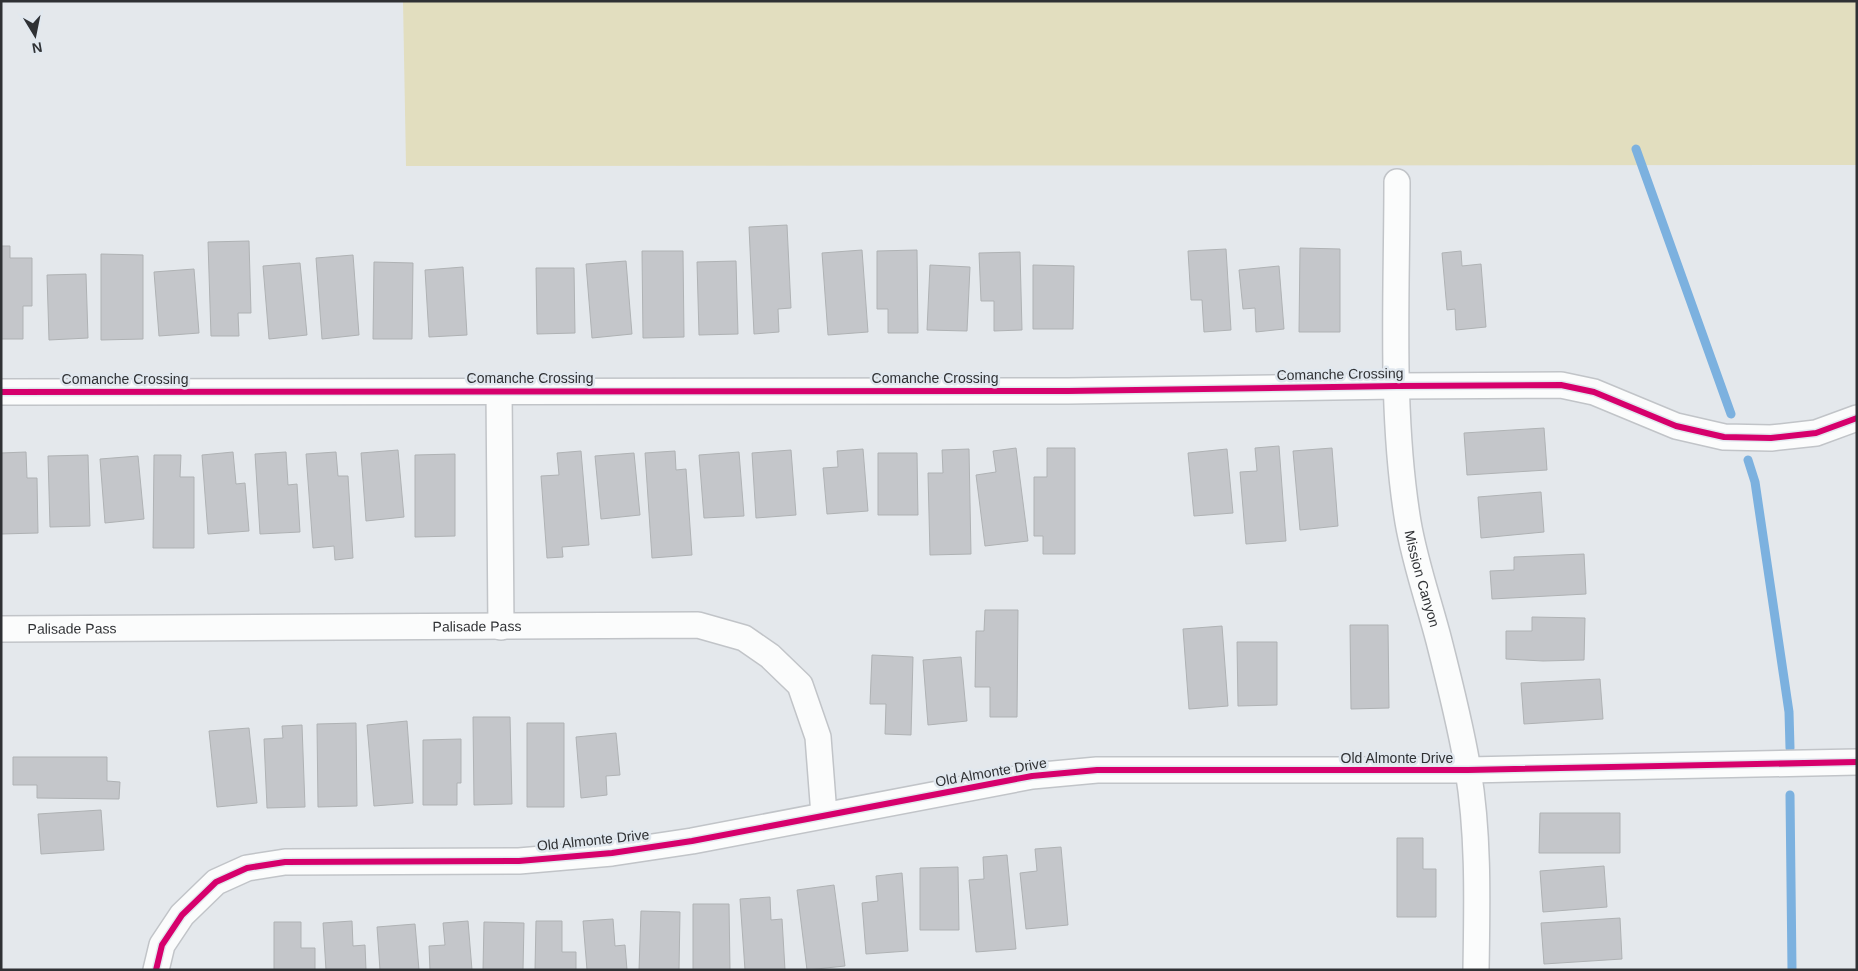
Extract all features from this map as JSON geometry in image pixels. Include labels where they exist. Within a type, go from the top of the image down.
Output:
[{"type":"street","name":"Mission Canyon","points":[[1397,182],[1397,386],[1400,460],[1408,522],[1417,565],[1439,641],[1468,770],[1477,891],[1476,970]]},
{"type":"street","name":"Comanche Crossing","points":[[1,392],[1068,391],[1397,386],[1561,386],[1594,392],[1676,426],[1724,437],[1771,438],[1816,433],[1857,418]]},
{"type":"street","points":[[499,391],[501,627]]},
{"type":"street","name":"Palisade Pass","points":[[1,629],[698,625],[744,638],[770,656],[800,685],[818,736],[824,815]]},
{"type":"street","name":"Old Almonte Drive","points":[[156,970],[162,945],[182,915],[216,882],[247,868],[285,862],[519,861],[593,854],[692,841],[1032,776],[1097,770],[1468,770],[1857,762]]},
{"type":"shaded area","points":[[403,1],[1857,1],[1857,165],[406,166]]},
{"type":"building","points":[[787,225],[791,308],[778,309],[779,332],[754,334],[749,227]]},
{"type":"building","points":[[249,241],[251,313],[238,313],[239,336],[211,336],[208,242]]},
{"type":"building","points":[[1,246],[10,246],[10,258],[32,258],[32,306],[23,306],[23,339],[1,339]]},
{"type":"building","points":[[1300,248],[1340,249],[1340,332],[1299,332]]},
{"type":"building","points":[[1226,249],[1231,330],[1204,332],[1202,300],[1191,300],[1188,251]]},
{"type":"building","points":[[862,250],[868,332],[828,335],[822,253]]},
{"type":"building","points":[[917,250],[918,333],[888,333],[888,309],[877,309],[877,251]]},
{"type":"building","points":[[642,251],[683,251],[684,337],[643,338]]},
{"type":"building","points":[[1461,251],[1462,266],[1481,264],[1486,327],[1456,330],[1455,309],[1447,310],[1442,253]]},
{"type":"building","points":[[1020,252],[1022,330],[994,331],[994,301],[981,301],[979,253]]},
{"type":"building","points":[[101,254],[143,255],[143,339],[101,340]]},
{"type":"building","points":[[353,255],[359,335],[322,339],[316,258]]},
{"type":"building","points":[[626,261],[632,334],[592,338],[586,264]]},
{"type":"building","points":[[736,261],[738,334],[699,335],[697,262]]},
{"type":"building","points":[[374,262],[413,263],[412,339],[373,339]]},
{"type":"building","points":[[300,263],[307,335],[269,339],[263,266]]},
{"type":"building","points":[[930,265],[970,267],[967,331],[927,330]]},
{"type":"building","points":[[1033,265],[1074,266],[1073,329],[1033,329]]},
{"type":"building","points":[[1279,266],[1284,329],[1256,332],[1255,308],[1243,309],[1239,270]]},
{"type":"building","points":[[463,267],[467,335],[429,337],[425,270]]},
{"type":"building","points":[[536,268],[574,268],[575,333],[537,334]]},
{"type":"building","points":[[194,269],[199,333],[159,336],[154,272]]},
{"type":"building","points":[[86,274],[88,338],[49,340],[47,275]]},
{"type":"building","points":[[1544,428],[1547,470],[1467,475],[1464,433]]},
{"type":"building","points":[[1279,446],[1286,541],[1246,544],[1240,472],[1257,471],[1255,448]]},
{"type":"building","points":[[1016,448],[1028,541],[985,546],[976,475],[996,472],[993,451]]},
{"type":"building","points":[[1047,448],[1075,448],[1075,554],[1043,554],[1043,536],[1034,536],[1034,477],[1047,477]]},
{"type":"building","points":[[1332,448],[1338,526],[1300,530],[1293,451]]},
{"type":"building","points":[[863,449],[868,511],[827,514],[823,468],[838,467],[837,451]]},
{"type":"building","points":[[969,449],[971,554],[930,555],[928,473],[943,473],[942,450]]},
{"type":"building","points":[[1227,449],[1233,513],[1194,516],[1188,453]]},
{"type":"building","points":[[398,450],[404,517],[366,521],[361,453]]},
{"type":"building","points":[[791,450],[796,515],[756,518],[752,453]]},
{"type":"building","points":[[581,451],[589,545],[562,547],[563,557],[547,558],[541,476],[559,475],[557,453]]},
{"type":"building","points":[[675,451],[676,470],[686,469],[692,555],[652,558],[645,453]]},
{"type":"building","points":[[26,452],[27,478],[37,478],[38,533],[1,534],[1,453]]},
{"type":"building","points":[[233,452],[236,484],[245,483],[249,531],[208,534],[202,455]]},
{"type":"building","points":[[286,452],[288,485],[297,484],[300,532],[260,534],[255,454]]},
{"type":"building","points":[[336,452],[338,476],[348,476],[353,558],[335,560],[334,546],[313,548],[306,454]]},
{"type":"building","points":[[739,452],[744,516],[704,518],[699,455]]},
{"type":"building","points":[[634,453],[640,515],[601,519],[595,456]]},
{"type":"building","points":[[878,453],[917,453],[918,515],[878,515]]},
{"type":"building","points":[[455,454],[455,536],[415,537],[415,455]]},
{"type":"building","points":[[88,455],[90,526],[50,527],[48,456]]},
{"type":"building","points":[[154,455],[181,455],[180,477],[194,477],[194,548],[153,548]]},
{"type":"building","points":[[138,456],[144,519],[105,523],[100,459]]},
{"type":"building","points":[[1541,492],[1544,532],[1481,538],[1478,497]]},
{"type":"building","points":[[1584,554],[1586,594],[1492,599],[1490,571],[1514,570],[1514,557]]},
{"type":"building","points":[[985,610],[1018,610],[1017,717],[990,717],[990,687],[975,687],[976,631],[984,631]]},
{"type":"building","points":[[1532,617],[1585,618],[1584,660],[1543,661],[1506,659],[1506,631],[1532,631]]},
{"type":"building","points":[[1350,625],[1388,625],[1389,708],[1351,709]]},
{"type":"building","points":[[1222,626],[1228,706],[1189,709],[1183,629]]},
{"type":"building","points":[[1237,642],[1277,642],[1277,705],[1238,706]]},
{"type":"building","points":[[872,655],[913,657],[911,735],[885,734],[886,704],[870,704]]},
{"type":"building","points":[[961,657],[967,721],[928,725],[923,660]]},
{"type":"building","points":[[1600,679],[1603,719],[1524,724],[1521,683]]},
{"type":"building","points":[[473,717],[510,717],[512,804],[474,805]]},
{"type":"building","points":[[407,721],[413,803],[374,806],[367,725]]},
{"type":"building","points":[[356,723],[357,806],[318,807],[317,724]]},
{"type":"building","points":[[527,723],[564,723],[564,807],[527,807]]},
{"type":"building","points":[[302,725],[305,807],[267,808],[264,739],[283,738],[282,726]]},
{"type":"building","points":[[249,728],[257,803],[217,807],[209,731]]},
{"type":"building","points":[[616,733],[620,775],[606,776],[607,795],[581,798],[576,737]]},
{"type":"building","points":[[461,739],[461,783],[457,783],[457,805],[423,805],[423,740]]},
{"type":"building","points":[[13,757],[107,757],[107,781],[120,782],[119,799],[37,798],[37,785],[13,785]]},
{"type":"building","points":[[101,810],[104,850],[41,854],[38,814]]},
{"type":"building","points":[[1540,813],[1620,813],[1620,853],[1539,853]]},
{"type":"building","points":[[1397,838],[1423,838],[1423,869],[1436,869],[1436,917],[1397,917]]},
{"type":"building","points":[[1061,847],[1068,925],[1026,929],[1020,873],[1037,871],[1035,849]]},
{"type":"building","points":[[1007,855],[1016,949],[976,952],[969,880],[984,879],[983,857]]},
{"type":"building","points":[[1604,866],[1607,907],[1543,912],[1540,871]]},
{"type":"building","points":[[958,867],[959,930],[920,930],[920,868]]},
{"type":"building","points":[[902,873],[908,951],[866,954],[862,903],[878,901],[876,876]]},
{"type":"building","points":[[834,885],[845,966],[807,970],[797,890]]},
{"type":"building","points":[[770,897],[771,920],[782,919],[785,970],[745,970],[740,899]]},
{"type":"building","points":[[693,904],[729,904],[730,970],[693,970]]},
{"type":"building","points":[[641,911],[680,912],[679,970],[639,970]]},
{"type":"building","points":[[1620,918],[1622,959],[1544,964],[1541,923]]},
{"type":"building","points":[[613,919],[615,946],[625,945],[627,970],[587,970],[583,921]]},
{"type":"building","points":[[352,921],[353,946],[365,945],[366,970],[326,970],[323,923]]},
{"type":"building","points":[[468,921],[472,970],[430,970],[429,946],[445,945],[443,923]]},
{"type":"building","points":[[536,921],[562,921],[562,952],[576,952],[576,970],[535,970]]},
{"type":"building","points":[[274,922],[301,922],[301,948],[315,948],[315,970],[274,970]]},
{"type":"building","points":[[484,922],[524,923],[523,970],[483,970]]},
{"type":"building","points":[[415,924],[419,970],[380,970],[377,927]]},
{"type":"waterway","points":[[1636,149],[1731,414]]},
{"type":"waterway","points":[[1748,460],[1755,482],[1789,712],[1790,748]]},
{"type":"waterway","points":[[1790,795],[1792,970]]},
{"type":"cycle path","points":[[1,392],[1068,391],[1561,385],[1594,392],[1676,426],[1724,437],[1771,438],[1816,433],[1857,418]]},
{"type":"cycle path","points":[[156,970],[162,945],[182,915],[216,882],[247,868],[285,862],[519,861],[612,853],[692,841],[1032,776],[1097,770],[1468,770],[1857,762]]}]
